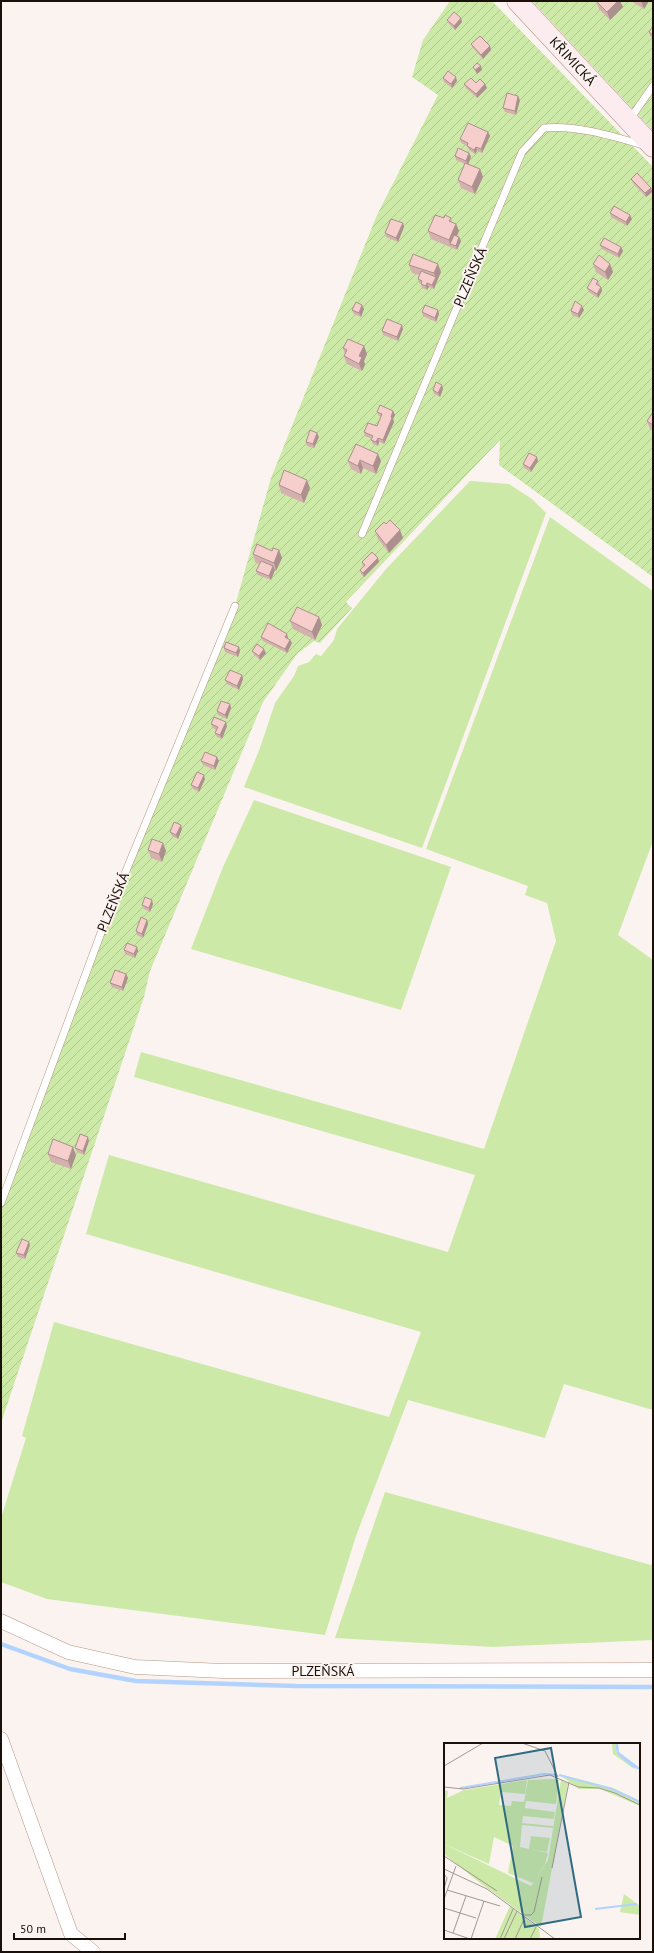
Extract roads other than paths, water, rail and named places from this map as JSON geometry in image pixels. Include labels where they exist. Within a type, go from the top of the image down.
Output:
[{"type":"main road","name":"KŘIMICKÁ","points":[[517,1],[629,121]]},
{"type":"main road","name":"PLZEŇSKÁ","points":[[629,121],[653,147]]},
{"type":"street","name":"PLZEŇSKÁ","points":[[1,1621],[68,1652],[135,1667],[223,1671],[653,1670]]},
{"type":"street","points":[[1,1739],[71,1934],[93,1952]]},
{"type":"lane","points":[[629,121],[653,86]]},
{"type":"lane","name":"PLZEŇSKÁ","points":[[362,534],[522,152],[544,128],[561,126],[612,136],[653,147]]},
{"type":"lane","name":"PLZEŇSKÁ","points":[[1,1203],[105,922],[235,606]]},
{"type":"waterway","points":[[1,1644],[70,1669],[136,1681],[296,1686],[653,1687]]}]
